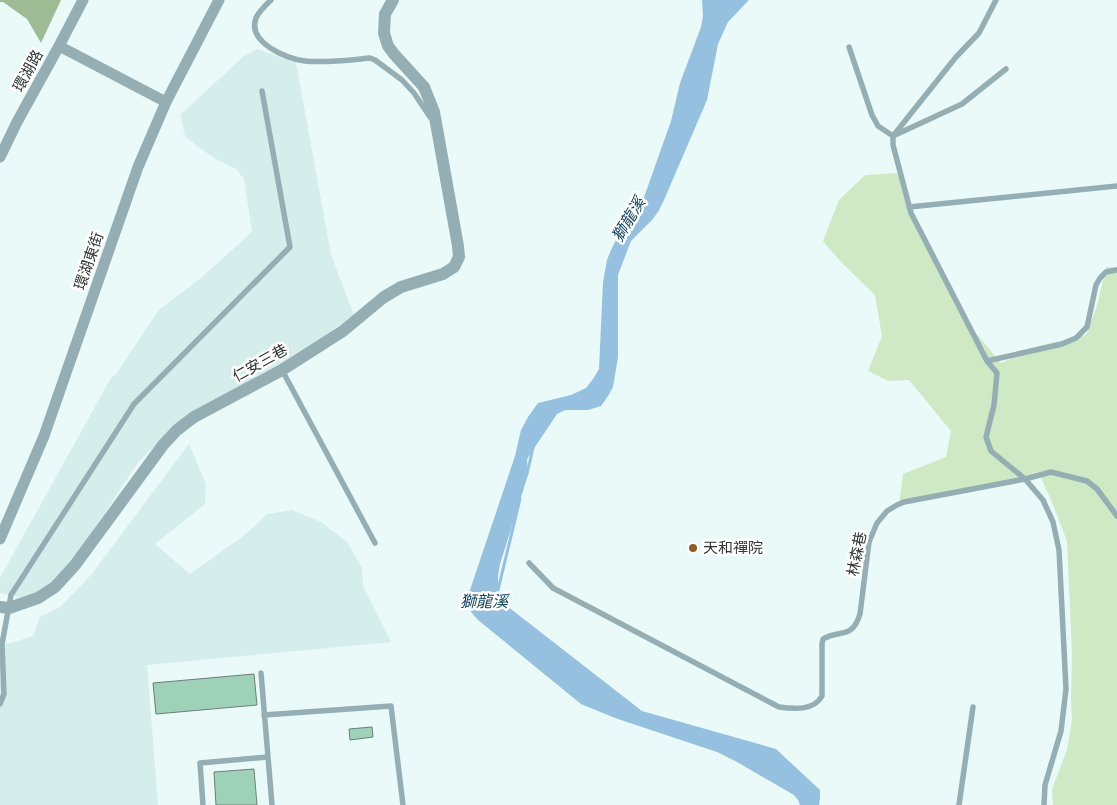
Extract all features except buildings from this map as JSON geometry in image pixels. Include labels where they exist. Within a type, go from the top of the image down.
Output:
[{"type":"street","name":"環湖路","points":[[0,157],[83,0]]},
{"type":"street","name":"環湖東街","points":[[0,539],[44,436],[138,167],[166,102],[219,0]]},
{"type":"street","points":[[392,0],[385,14],[384,33],[388,46],[424,87],[434,112],[436,125]]},
{"type":"street","points":[[59,46],[166,102]]},
{"type":"street","name":"仁安三巷","points":[[3,609],[38,598],[55,587],[75,565],[163,445],[177,430],[194,417],[282,370],[343,331],[384,297],[400,287],[443,274],[454,267],[459,257],[458,246],[436,125]]},
{"type":"lane","points":[[271,0],[259,12],[255,26],[260,39],[266,45],[287,56],[304,61],[370,58],[375,60],[402,80],[414,93],[436,125]]},
{"type":"lane","points":[[996,0],[979,34],[956,57],[893,136],[893,144],[909,207],[988,361],[997,373],[994,405],[986,437],[991,451],[1024,479],[1043,500],[1053,522],[1059,550],[1066,689],[1061,731],[1045,785],[1044,805]]},
{"type":"lane","points":[[849,47],[872,115],[878,126],[893,136]]},
{"type":"lane","points":[[893,136],[962,104],[1006,69]]},
{"type":"lane","points":[[0,704],[4,694],[3,609],[11,595],[134,404],[290,247],[262,91]]},
{"type":"lane","points":[[909,207],[1117,186]]},
{"type":"lane","points":[[988,361],[1062,344],[1076,338],[1088,327],[1096,285],[1100,278],[1106,272],[1117,270]]},
{"type":"lane","points":[[282,370],[376,543]]},
{"type":"lane","points":[[1024,479],[1051,472],[1087,481],[1097,489],[1117,516]]},
{"type":"lane","name":"林森巷","points":[[529,563],[553,588],[779,707],[794,709],[819,702],[822,696],[823,639],[851,630],[857,622],[860,614],[869,542],[877,523],[886,511],[904,502],[1024,479]]},
{"type":"lane","points":[[261,673],[272,805]]},
{"type":"lane","points":[[264,715],[391,706],[403,805]]},
{"type":"lane","points":[[959,805],[973,707]]},
{"type":"lane","points":[[203,805],[200,763],[268,757]]},
{"type":"shaded area","points":[[257,49],[296,63],[331,255],[354,315],[281,366],[173,427],[137,464],[79,552],[45,588],[30,596],[19,597],[0,593],[0,578],[111,378],[116,374],[159,310],[201,278],[252,232],[244,179],[236,169],[214,158],[185,136],[180,115],[243,57]]},
{"type":"shaded area","points":[[189,444],[206,484],[205,504],[155,544],[190,574],[246,534],[267,514],[292,510],[321,522],[347,542],[362,568],[363,586],[391,642],[147,665],[158,805],[0,805],[0,644],[11,643],[33,636],[40,617],[60,607],[91,575]]},
{"type":"green space","points":[[0,0],[61,0],[41,43],[27,19],[3,2],[0,2]]},
{"type":"green space","points":[[897,173],[926,245],[960,314],[1001,363],[1043,345],[1086,335],[1097,306],[1106,267],[1117,267],[1117,805],[1053,805],[1052,789],[1067,750],[1072,720],[1072,653],[1067,541],[1038,472],[993,486],[899,506],[903,474],[946,457],[951,431],[909,380],[888,381],[868,371],[882,336],[875,295],[841,262],[823,241],[839,200],[865,175]]},
{"type":"water","name":"獅龍溪","points":[[702,0],[749,0],[728,22],[718,44],[707,100],[664,200],[652,220],[631,241],[618,275],[618,357],[613,387],[601,406],[588,410],[565,410],[557,414],[527,459],[528,475],[500,564],[498,586],[500,596],[507,606],[642,711],[776,749],[820,790],[819,805],[800,805],[794,795],[717,752],[615,718],[581,704],[478,620],[471,612],[468,604],[468,596],[515,456],[521,430],[528,417],[538,403],[571,395],[586,388],[599,369],[603,282],[607,260],[616,240],[635,216],[642,203],[671,121],[680,83],[701,27],[703,16]]},
{"type":"waterway","name":"獅龍溪","points":[[527,474],[533,448]]},
{"type":"waterway","name":"獅龍溪","points":[[498,590],[520,499]]},
{"type":"place","name":"天和禪院","points":[[693,548]]}]
